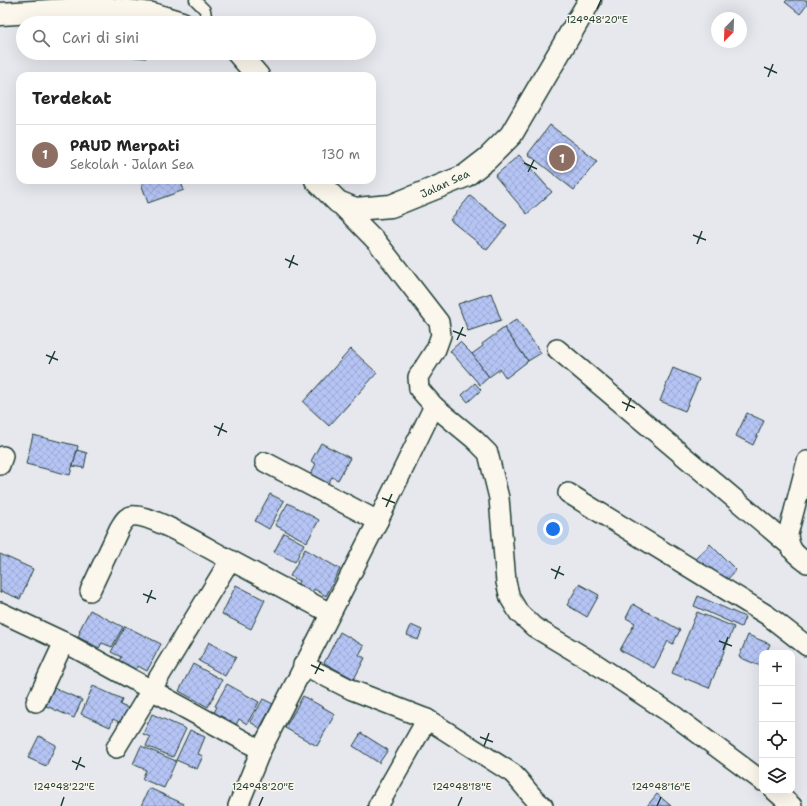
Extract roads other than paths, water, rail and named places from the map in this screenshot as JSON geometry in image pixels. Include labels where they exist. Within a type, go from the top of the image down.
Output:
[{"type":"main road","name":"Jalan Sea","points":[[320,184],[338,202],[355,209],[391,206],[424,195],[465,176],[487,160],[511,135],[590,0]]},
{"type":"main road","points":[[1,11],[102,8],[159,16]]},
{"type":"main road","points":[[244,60],[255,72]]},
{"type":"street","points":[[338,202],[377,242],[439,322],[441,335],[436,349],[418,377],[419,389],[434,406],[474,439],[488,453],[499,498],[506,582],[510,598],[519,613],[534,627],[596,664],[676,717],[759,779]]},
{"type":"street","points":[[557,349],[788,544],[794,553],[807,563]]},
{"type":"street","points":[[238,806],[261,750],[303,665],[378,521],[434,406]]},
{"type":"street","points":[[788,544],[788,534],[807,461]]},
{"type":"street","points":[[265,462],[378,521]]},
{"type":"street","points":[[568,493],[767,615],[807,646]]},
{"type":"street","points":[[90,591],[124,521],[130,516],[140,516],[154,520],[330,613]]},
{"type":"street","points":[[116,748],[230,560]]},
{"type":"street","points":[[0,612],[64,642],[261,750]]},
{"type":"street","points":[[36,702],[64,642]]},
{"type":"street","points":[[303,665],[352,690],[427,719],[512,773],[523,782],[539,805]]},
{"type":"street","points":[[378,806],[427,719]]},
{"type":"street","points":[[778,794],[792,806]]},
{"type":"lane","points":[[195,0],[205,10],[206,16]]},
{"type":"place","name":"PAUD Merpati","points":[[562,158]]}]
